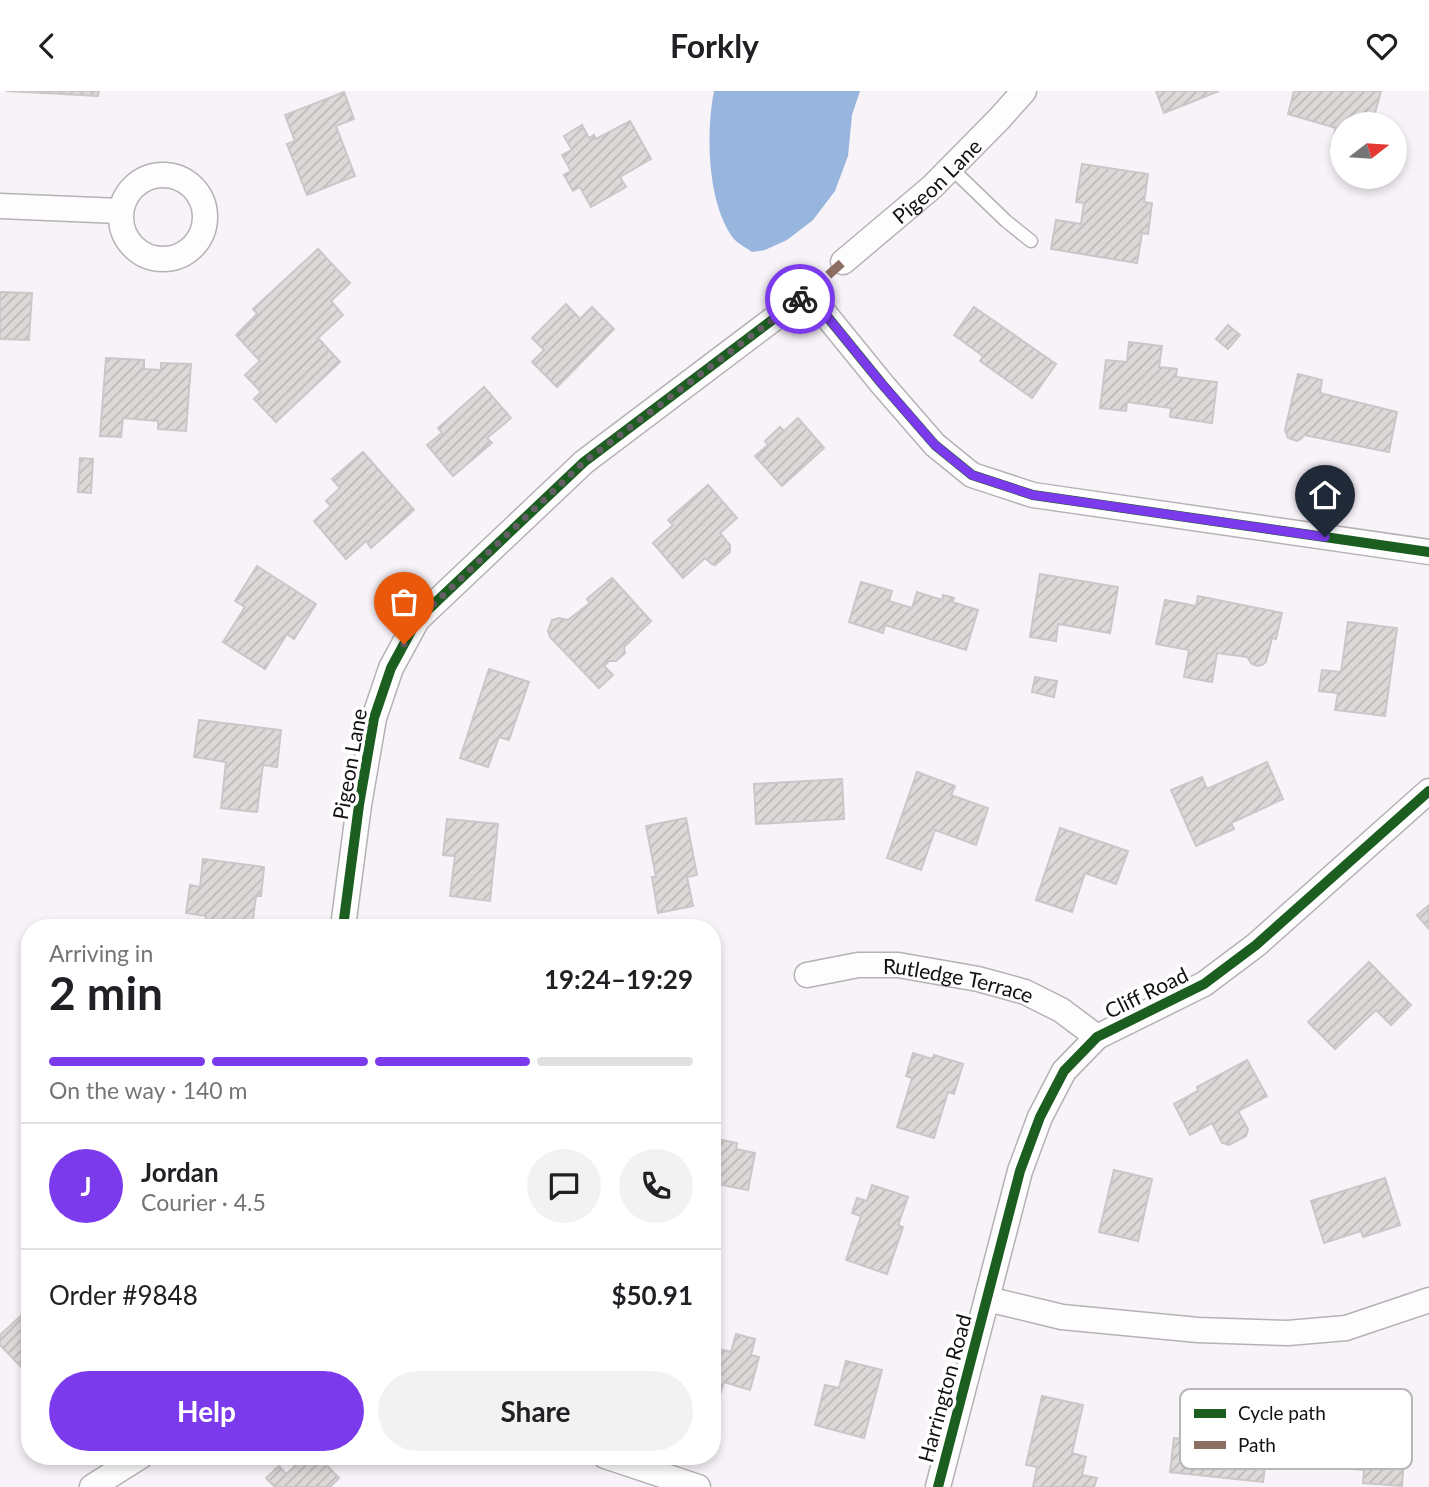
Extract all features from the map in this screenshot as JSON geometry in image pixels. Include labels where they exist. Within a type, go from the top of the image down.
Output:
[{"type":"street","name":"Pigeon Lane","points":[[843,262],[932,187],[1024,91]]},
{"type":"street","points":[[0,206],[120,211]]},
{"type":"street","name":"Pigeon Lane","points":[[344,919],[374,718],[391,668],[417,620],[584,462],[808,293],[935,445],[972,475],[1033,495],[1429,552]]},
{"type":"street","name":"Cliff Road","points":[[987,1299],[1020,1171],[1040,1117],[1064,1071],[1097,1037],[1204,984],[1256,945],[1429,791]]},
{"type":"street","name":"Rutledge Terrace","points":[[807,975],[858,965],[898,965],[978,979],[1025,992],[1061,1010],[1097,1037]]},
{"type":"street","name":"Harrington Road","points":[[938,1487],[987,1299],[1062,1317],[1198,1330],[1288,1333],[1346,1328],[1429,1300]]},
{"type":"street","points":[[92,1487],[127,1465]]},
{"type":"street","points":[[632,1465],[698,1487]]},
{"type":"lane","points":[[951,168],[1031,241]]},
{"type":"water","points":[[714,91],[860,91],[852,115],[848,156],[835,191],[813,220],[787,240],[765,250],[752,252],[735,240],[717,203],[710,165],[711,107]]},
{"type":"building","points":[[6,91],[99,91],[98,96]]},
{"type":"building","points":[[1156,91],[1219,91],[1164,113]]},
{"type":"building","points":[[1294,91],[1381,91],[1375,112],[1330,112],[1330,126],[1288,114]]},
{"type":"building","points":[[344,92],[354,119],[336,126],[355,176],[307,195],[287,144],[295,141],[285,115]]},
{"type":"building","points":[[630,121],[651,159],[620,177],[626,187],[591,207],[580,187],[573,191],[564,175],[571,171],[562,155],[572,150],[564,136],[582,125],[589,138],[594,135],[596,139]]},
{"type":"building","points":[[1082,164],[1148,174],[1144,202],[1152,203],[1148,234],[1142,233],[1137,263],[1051,249],[1056,220],[1081,224],[1084,203],[1076,202]]},
{"type":"building","points":[[318,249],[350,283],[331,301],[343,315],[318,338],[340,362],[276,422],[254,399],[261,392],[245,375],[260,361],[236,335],[257,314],[253,309]]},
{"type":"building","points":[[0,292],[32,293],[29,340],[0,339]]},
{"type":"building","points":[[566,304],[580,319],[592,307],[614,329],[557,387],[532,362],[544,350],[532,338]]},
{"type":"building","points":[[974,307],[1056,364],[1032,398],[980,361],[983,356],[954,335]]},
{"type":"building","points":[[1228,325],[1240,335],[1228,349],[1216,339]]},
{"type":"building","points":[[1129,342],[1162,346],[1159,367],[1177,369],[1176,377],[1217,382],[1212,423],[1170,417],[1171,408],[1127,402],[1126,411],[1100,408],[1106,360],[1127,362]]},
{"type":"building","points":[[106,358],[144,360],[144,369],[161,370],[161,363],[191,364],[186,431],[158,429],[158,421],[123,418],[121,437],[100,436]]},
{"type":"building","points":[[1298,374],[1322,380],[1320,393],[1397,412],[1389,452],[1304,435],[1297,441],[1288,438],[1285,430]]},
{"type":"building","points":[[484,387],[511,418],[487,438],[492,443],[453,476],[427,445],[442,433],[438,428]]},
{"type":"building","points":[[798,418],[824,448],[782,486],[755,456],[768,445],[765,441],[780,427],[784,431]]},
{"type":"building","points":[[363,452],[414,510],[371,548],[366,541],[346,559],[314,521],[331,506],[326,501],[340,488],[332,479]]},
{"type":"building","points":[[80,458],[93,459],[91,493],[78,492]]},
{"type":"building","points":[[708,485],[737,518],[720,533],[730,545],[730,552],[715,565],[705,558],[683,578],[653,543],[673,525],[668,520]]},
{"type":"building","points":[[257,566],[316,604],[294,639],[287,634],[265,669],[223,642],[245,607],[235,601]]},
{"type":"building","points":[[1040,574],[1118,587],[1110,633],[1058,624],[1056,641],[1030,637]]},
{"type":"building","points":[[612,578],[651,621],[624,647],[625,653],[604,666],[613,675],[599,688],[550,637],[548,631],[552,620],[568,620],[590,603],[587,599]]},
{"type":"building","points":[[861,582],[892,591],[889,601],[912,608],[917,592],[942,600],[943,595],[954,598],[952,602],[978,610],[966,650],[885,625],[883,633],[849,622]]},
{"type":"building","points":[[1198,596],[1282,613],[1276,639],[1272,638],[1266,662],[1257,666],[1247,657],[1217,653],[1212,682],[1184,677],[1189,650],[1156,644],[1165,600],[1196,606]]},
{"type":"building","points":[[1348,622],[1397,628],[1385,716],[1335,710],[1338,693],[1319,691],[1322,670],[1341,672]]},
{"type":"building","points":[[489,669],[529,682],[509,740],[499,737],[488,767],[460,758]]},
{"type":"building","points":[[1035,677],[1057,681],[1054,697],[1032,692]]},
{"type":"building","points":[[199,720],[281,730],[277,767],[263,765],[257,812],[221,808],[226,762],[194,757]]},
{"type":"building","points":[[1267,762],[1283,799],[1231,823],[1234,829],[1196,846],[1171,790],[1202,777],[1207,789]]},
{"type":"building","points":[[917,772],[955,786],[951,795],[988,808],[976,845],[935,830],[921,870],[887,858]]},
{"type":"building","points":[[842,779],[844,819],[756,824],[754,784]]},
{"type":"building","points":[[686,818],[697,875],[687,877],[693,906],[658,913],[652,877],[656,877],[646,826]]},
{"type":"building","points":[[447,819],[498,824],[490,901],[450,896],[455,856],[443,855]]},
{"type":"building","points":[[1060,828],[1128,851],[1116,884],[1085,873],[1072,912],[1036,900]]},
{"type":"building","points":[[203,859],[264,867],[261,896],[256,896],[253,919],[206,919],[206,916],[186,913],[190,885],[200,887]]},
{"type":"building","points":[[1429,905],[1429,929],[1417,915]]},
{"type":"building","points":[[1369,962],[1411,1005],[1391,1025],[1376,1010],[1335,1049],[1308,1022]]},
{"type":"building","points":[[913,1053],[932,1059],[934,1055],[963,1064],[954,1094],[948,1092],[934,1138],[897,1127],[912,1078],[906,1076]]},
{"type":"building","points":[[1247,1060],[1267,1096],[1238,1111],[1248,1129],[1246,1136],[1229,1145],[1222,1143],[1212,1123],[1190,1135],[1174,1104],[1198,1091],[1197,1087]]},
{"type":"building","points":[[721,1140],[737,1143],[736,1149],[755,1153],[748,1190],[721,1185]]},
{"type":"building","points":[[1114,1170],[1152,1179],[1138,1241],[1099,1232]]},
{"type":"building","points":[[1385,1178],[1400,1225],[1363,1237],[1361,1231],[1324,1243],[1311,1201]]},
{"type":"building","points":[[872,1185],[908,1197],[898,1225],[903,1227],[887,1274],[846,1260],[861,1216],[852,1213],[857,1198],[867,1201]]},
{"type":"building","points":[[21,1315],[21,1367],[0,1345],[0,1335]]},
{"type":"building","points":[[736,1334],[755,1339],[751,1355],[759,1357],[750,1390],[724,1382],[721,1392],[721,1349],[731,1352]]},
{"type":"building","points":[[846,1361],[882,1370],[864,1438],[815,1425],[825,1385],[839,1388]]},
{"type":"building","points":[[1042,1396],[1083,1405],[1072,1453],[1086,1457],[1082,1475],[1097,1478],[1094,1487],[1033,1487],[1037,1467],[1026,1465]]},
{"type":"building","points":[[1174,1438],[1180,1439],[1180,1469],[1265,1469],[1263,1482],[1170,1472]]},
{"type":"building","points":[[296,1465],[327,1465],[339,1478],[330,1487],[275,1487],[266,1478],[279,1466],[286,1474]]},
{"type":"building","points":[[1353,1469],[1403,1469],[1402,1486],[1363,1483],[1364,1470]]},
{"type":"marked path","points":[[808,293],[843,262]]},
{"type":"cycle path","points":[[344,919],[374,718],[391,668],[417,620],[584,462],[808,293],[935,445],[972,475],[1033,495],[1429,552]]},
{"type":"cycle path","points":[[938,1487],[1020,1171],[1040,1117],[1064,1071],[1097,1037],[1204,984],[1256,945],[1429,791]]},
{"type":"way so far","points":[[404,644],[417,620],[584,462],[800,299]]},
{"type":"route","points":[[800,299],[808,293],[935,445],[972,475],[1033,495],[1325,537]]}]
